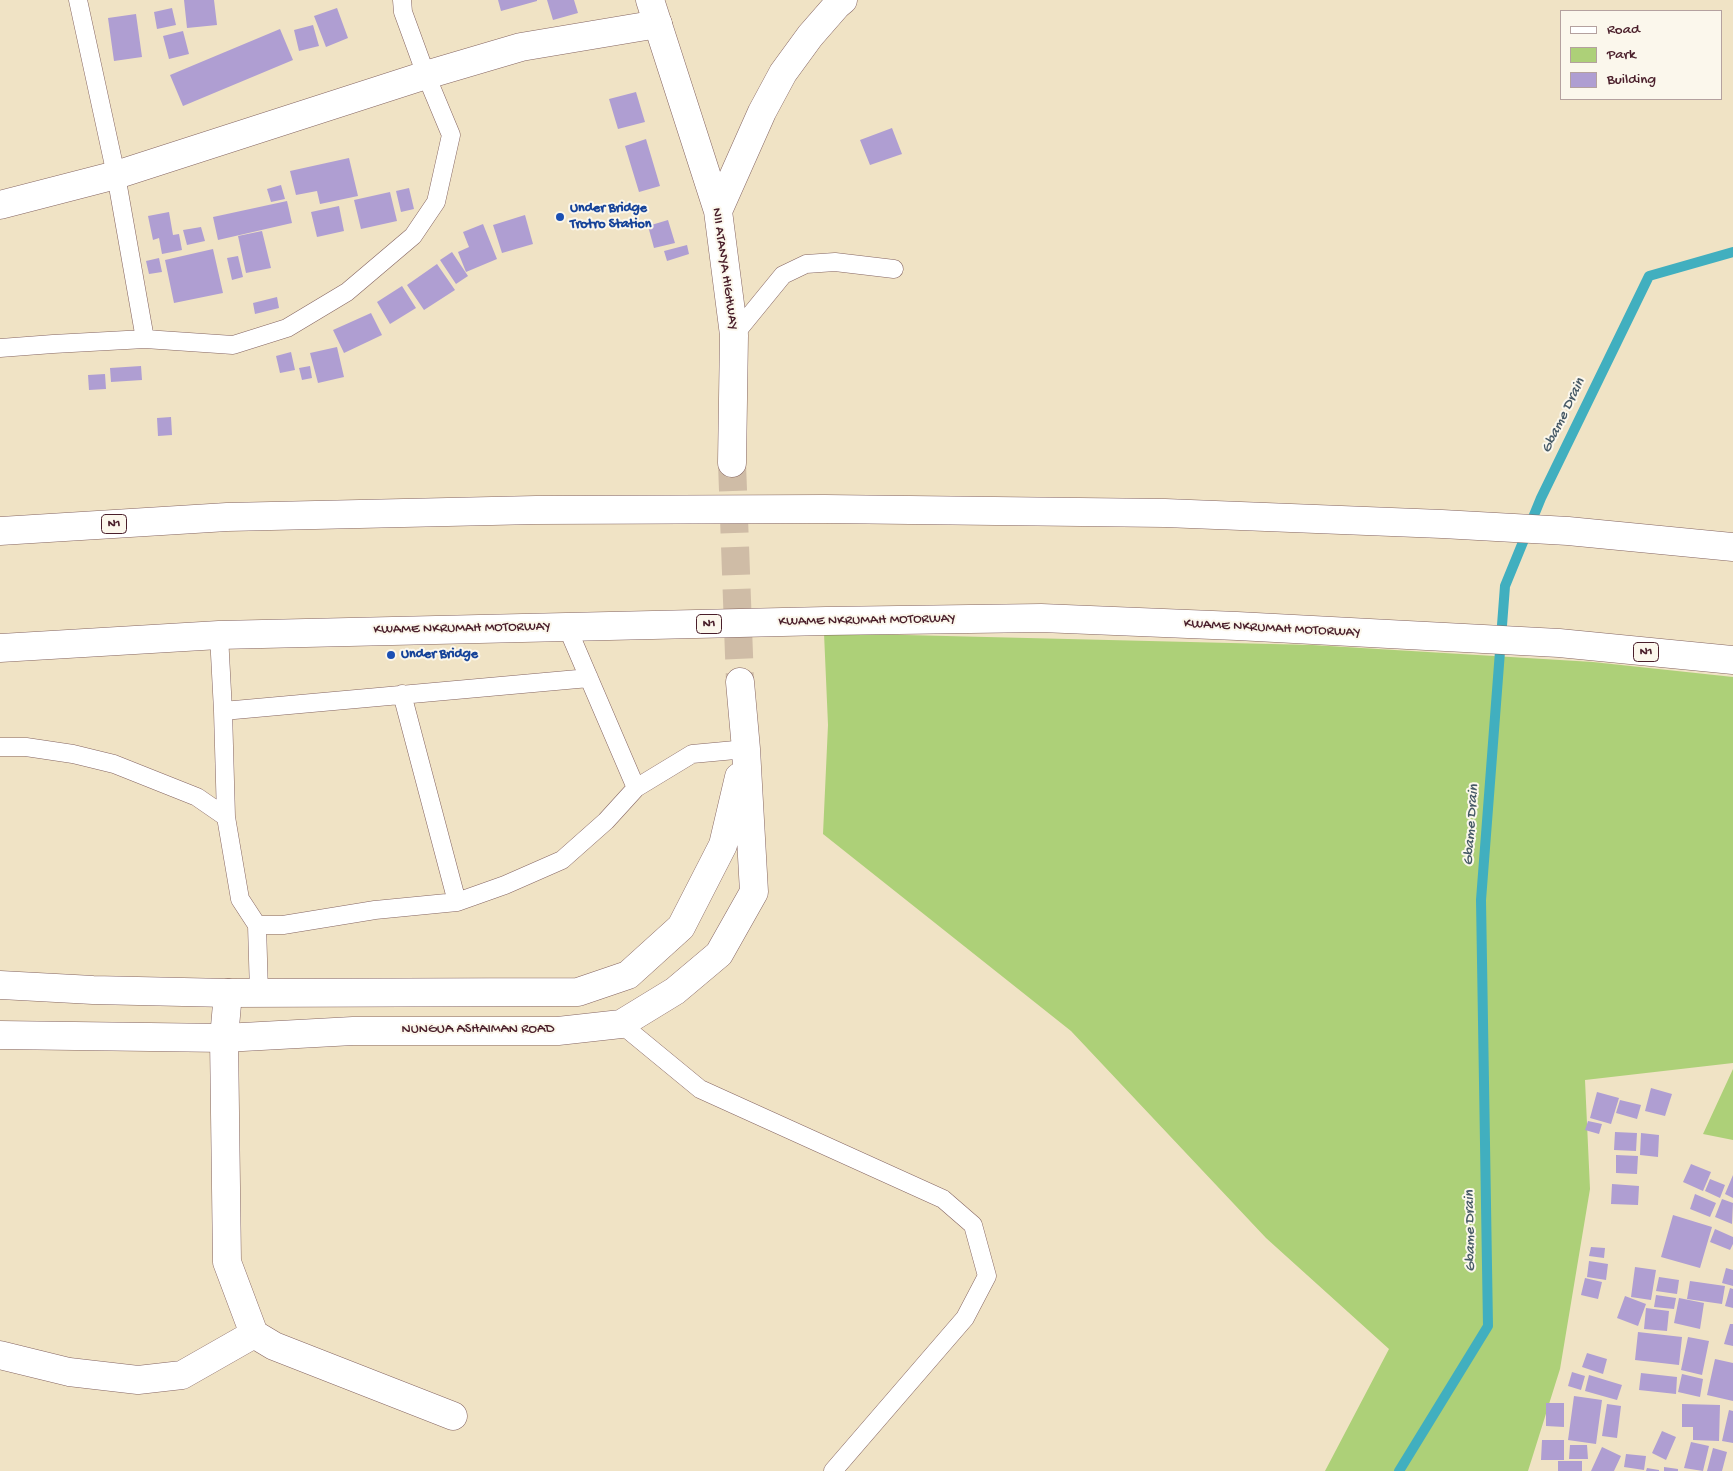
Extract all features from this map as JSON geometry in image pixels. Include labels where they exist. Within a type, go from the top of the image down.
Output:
[{"type":"main road","points":[[718,211],[762,112],[783,74],[810,36],[837,4],[843,0]]},
{"type":"main road","points":[[0,205],[116,175],[520,46],[654,12]]},
{"type":"main road","name":"NII ATANYA HIGHWAY","points":[[654,12],[718,211],[734,335],[732,463]]},
{"type":"main road","name":"N1","points":[[0,531],[227,518],[536,510],[824,508],[1165,513],[1442,524],[1568,531],[1733,547]]},
{"type":"main road","name":"KWAME NKRUMAH MOTORWAY","points":[[0,648],[219,635],[1041,618],[1559,644],[1733,660]]},
{"type":"main road","name":"NUNGUA ASHAIMAN ROAD","points":[[0,1035],[224,1038],[354,1031],[558,1030],[622,1024],[675,991],[720,954],[754,892],[746,749],[740,682]]},
{"type":"main road","name":"NUNGUA ASHAIMAN ROAD","points":[[0,985],[93,990],[228,993],[578,992],[628,975],[681,927],[723,845],[746,749]]},
{"type":"main road","points":[[228,993],[224,1038],[227,1262],[254,1334],[274,1346],[452,1416]]},
{"type":"main road","points":[[0,1355],[69,1372],[138,1380],[182,1375],[254,1334]]},
{"type":"lane","points":[[78,0],[116,175],[145,339]]},
{"type":"lane","points":[[0,348],[145,339],[233,345],[287,328],[347,292],[413,236],[436,202],[451,135],[403,12],[402,0]]},
{"type":"lane","points":[[734,335],[783,275],[806,264],[835,262],[894,269]]},
{"type":"lane","points":[[567,627],[636,788]]},
{"type":"lane","points":[[219,635],[226,817],[240,899],[257,925],[259,993]]},
{"type":"lane","points":[[223,711],[589,678]]},
{"type":"lane","points":[[402,694],[457,902]]},
{"type":"lane","points":[[0,747],[26,747],[73,754],[114,764],[197,797],[226,817]]},
{"type":"lane","points":[[257,925],[283,925],[375,910],[457,902],[505,885],[562,860],[606,821],[636,788],[692,754],[746,749]]},
{"type":"lane","points":[[622,1024],[700,1089],[943,1199],[973,1225],[987,1276],[964,1318],[833,1471]]},
{"type":"green space","points":[[824,633],[1312,645],[1593,662],[1733,677],[1733,1063],[1585,1080],[1590,1189],[1560,1369],[1528,1471],[1325,1471],[1389,1349],[1266,1238],[1071,1031],[823,834],[828,725]]},
{"type":"green space","points":[[1733,1069],[1733,1140],[1703,1134]]},
{"type":"building","points":[[184,0],[214,0],[217,25],[187,28]]},
{"type":"building","points":[[498,0],[537,0],[537,1],[501,11]]},
{"type":"building","points":[[547,0],[574,0],[578,13],[553,20]]},
{"type":"building","points":[[172,8],[176,25],[157,29],[154,12]]},
{"type":"building","points":[[337,8],[348,38],[326,47],[314,16]]},
{"type":"building","points":[[136,14],[142,57],[114,61],[108,18]]},
{"type":"building","points":[[313,25],[319,46],[299,51],[294,30]]},
{"type":"building","points":[[280,29],[293,60],[183,106],[170,75]]},
{"type":"building","points":[[183,31],[189,54],[169,59],[163,36]]},
{"type":"building","points":[[636,92],[645,122],[618,129],[609,99]]},
{"type":"building","points":[[892,128],[902,154],[870,165],[860,140]]},
{"type":"building","points":[[646,139],[660,186],[639,192],[625,146]]},
{"type":"building","points":[[349,158],[358,196],[320,204],[317,191],[296,195],[290,171]]},
{"type":"building","points":[[281,185],[285,199],[271,202],[267,189]]},
{"type":"building","points":[[409,188],[414,209],[401,212],[396,191]]},
{"type":"building","points":[[390,192],[397,221],[361,229],[354,200]]},
{"type":"building","points":[[287,201],[292,223],[218,240],[213,217]]},
{"type":"building","points":[[339,206],[344,231],[317,237],[311,212]]},
{"type":"building","points":[[169,212],[173,235],[179,234],[182,250],[162,254],[159,238],[153,240],[148,216]]},
{"type":"building","points":[[525,215],[533,244],[502,253],[493,225]]},
{"type":"building","points":[[668,220],[675,243],[654,248],[648,226]]},
{"type":"building","points":[[483,224],[497,259],[466,272],[458,252],[469,247],[463,232]]},
{"type":"building","points":[[201,227],[205,241],[187,245],[183,230]]},
{"type":"building","points":[[262,231],[271,268],[246,273],[238,236]]},
{"type":"building","points":[[687,245],[689,254],[667,261],[664,251]]},
{"type":"building","points":[[213,249],[223,293],[174,303],[165,260]]},
{"type":"building","points":[[452,252],[468,276],[456,284],[440,260]]},
{"type":"building","points":[[238,256],[243,277],[232,280],[227,258]]},
{"type":"building","points":[[159,258],[162,272],[149,274],[146,261]]},
{"type":"building","points":[[437,264],[455,290],[424,310],[407,285]]},
{"type":"building","points":[[402,286],[416,308],[390,324],[377,302]]},
{"type":"building","points":[[277,297],[279,308],[255,314],[253,303]]},
{"type":"building","points":[[371,313],[382,335],[344,353],[333,330]]},
{"type":"building","points":[[337,347],[344,377],[318,383],[310,353]]},
{"type":"building","points":[[291,352],[295,370],[280,373],[276,356]]},
{"type":"building","points":[[141,366],[142,380],[111,382],[110,368]]},
{"type":"building","points":[[310,366],[312,378],[302,380],[299,368]]},
{"type":"building","points":[[105,374],[106,389],[89,390],[88,375]]},
{"type":"building","points":[[171,417],[172,435],[158,436],[157,418]]},
{"type":"building","points":[[1651,1088],[1672,1094],[1665,1116],[1645,1111]]},
{"type":"building","points":[[1597,1092],[1619,1098],[1611,1124],[1590,1118]]},
{"type":"building","points":[[1620,1100],[1641,1105],[1637,1119],[1616,1113]]},
{"type":"building","points":[[1588,1121],[1602,1124],[1599,1134],[1585,1130]]},
{"type":"building","points":[[1615,1132],[1637,1133],[1636,1151],[1614,1150]]},
{"type":"building","points":[[1641,1133],[1659,1135],[1658,1157],[1640,1155]]},
{"type":"building","points":[[1616,1155],[1638,1156],[1637,1174],[1616,1173]]},
{"type":"building","points":[[1691,1164],[1711,1172],[1703,1191],[1683,1182]]},
{"type":"building","points":[[1733,1175],[1733,1198],[1725,1194]]},
{"type":"building","points":[[1710,1179],[1725,1185],[1720,1198],[1705,1191]]},
{"type":"building","points":[[1612,1184],[1639,1186],[1638,1205],[1611,1204]]},
{"type":"building","points":[[1695,1194],[1716,1203],[1710,1217],[1690,1209]]},
{"type":"building","points":[[1722,1199],[1733,1203],[1732,1224],[1715,1217]]},
{"type":"building","points":[[1673,1215],[1712,1227],[1700,1268],[1661,1257]]},
{"type":"building","points":[[1715,1229],[1733,1237],[1733,1244],[1730,1250],[1710,1242]]},
{"type":"building","points":[[1591,1247],[1605,1248],[1604,1258],[1589,1256]]},
{"type":"building","points":[[1589,1261],[1608,1264],[1606,1280],[1587,1277]]},
{"type":"building","points":[[1635,1267],[1656,1270],[1651,1300],[1631,1297]]},
{"type":"building","points":[[1726,1268],[1733,1270],[1733,1286],[1722,1283]]},
{"type":"building","points":[[1659,1277],[1679,1280],[1677,1294],[1656,1291]]},
{"type":"building","points":[[1585,1278],[1602,1282],[1598,1299],[1581,1295]]},
{"type":"building","points":[[1690,1281],[1725,1286],[1722,1304],[1687,1299]]},
{"type":"building","points":[[1730,1288],[1733,1289],[1733,1308],[1725,1306]]},
{"type":"building","points":[[1656,1295],[1676,1298],[1674,1309],[1654,1307]]},
{"type":"building","points":[[1625,1296],[1646,1304],[1638,1326],[1617,1318]]},
{"type":"building","points":[[1679,1298],[1704,1303],[1700,1329],[1674,1323]]},
{"type":"building","points":[[1646,1308],[1669,1311],[1667,1331],[1644,1329]]},
{"type":"building","points":[[1730,1324],[1733,1324],[1733,1346],[1724,1344]]},
{"type":"building","points":[[1638,1332],[1682,1337],[1679,1365],[1635,1360]]},
{"type":"building","points":[[1688,1337],[1709,1341],[1702,1375],[1681,1370]]},
{"type":"building","points":[[1587,1353],[1607,1359],[1603,1374],[1582,1367]]},
{"type":"building","points":[[1715,1359],[1733,1363],[1733,1401],[1707,1395]]},
{"type":"building","points":[[1572,1372],[1585,1376],[1581,1390],[1568,1386]]},
{"type":"building","points":[[1641,1373],[1677,1377],[1676,1394],[1639,1390]]},
{"type":"building","points":[[1682,1374],[1703,1379],[1700,1397],[1678,1392]]},
{"type":"building","points":[[1589,1375],[1622,1385],[1617,1400],[1585,1391]]},
{"type":"building","points":[[1574,1396],[1602,1400],[1596,1444],[1568,1440]]},
{"type":"building","points":[[1546,1403],[1564,1403],[1564,1427],[1546,1426]]},
{"type":"building","points":[[1607,1404],[1621,1406],[1617,1438],[1602,1436]]},
{"type":"building","points":[[1682,1404],[1720,1405],[1719,1441],[1693,1440],[1693,1427],[1682,1427]]},
{"type":"building","points":[[1729,1410],[1733,1411],[1733,1443],[1722,1441]]},
{"type":"building","points":[[1662,1431],[1676,1437],[1666,1460],[1652,1453]]},
{"type":"building","points":[[1542,1440],[1564,1440],[1564,1460],[1541,1460]]},
{"type":"building","points":[[1691,1442],[1709,1446],[1703,1471],[1684,1468]]},
{"type":"building","points":[[1570,1445],[1587,1445],[1588,1459],[1569,1459]]},
{"type":"building","points":[[1602,1447],[1621,1456],[1614,1471],[1591,1471]]},
{"type":"building","points":[[1713,1448],[1727,1452],[1722,1471],[1707,1471]]},
{"type":"building","points":[[1626,1454],[1646,1456],[1644,1470],[1624,1467]]},
{"type":"building","points":[[1558,1461],[1582,1461],[1582,1471],[1558,1471]]},
{"type":"building","points":[[1664,1467],[1678,1469],[1678,1471],[1664,1471]]},
{"type":"building","points":[[1647,1468],[1659,1470],[1659,1471],[1646,1471]]},
{"type":"waterway","name":"Gbame Drain","points":[[1399,1471],[1488,1326],[1481,900],[1505,586],[1541,498],[1649,276],[1733,252]]},
{"type":"tunnel","points":[[732,463],[740,682]]},
{"type":"place","name":"Under Bridge Trotro Station","points":[[560,217]]},
{"type":"place","name":"Under Bridge","points":[[391,655]]}]
